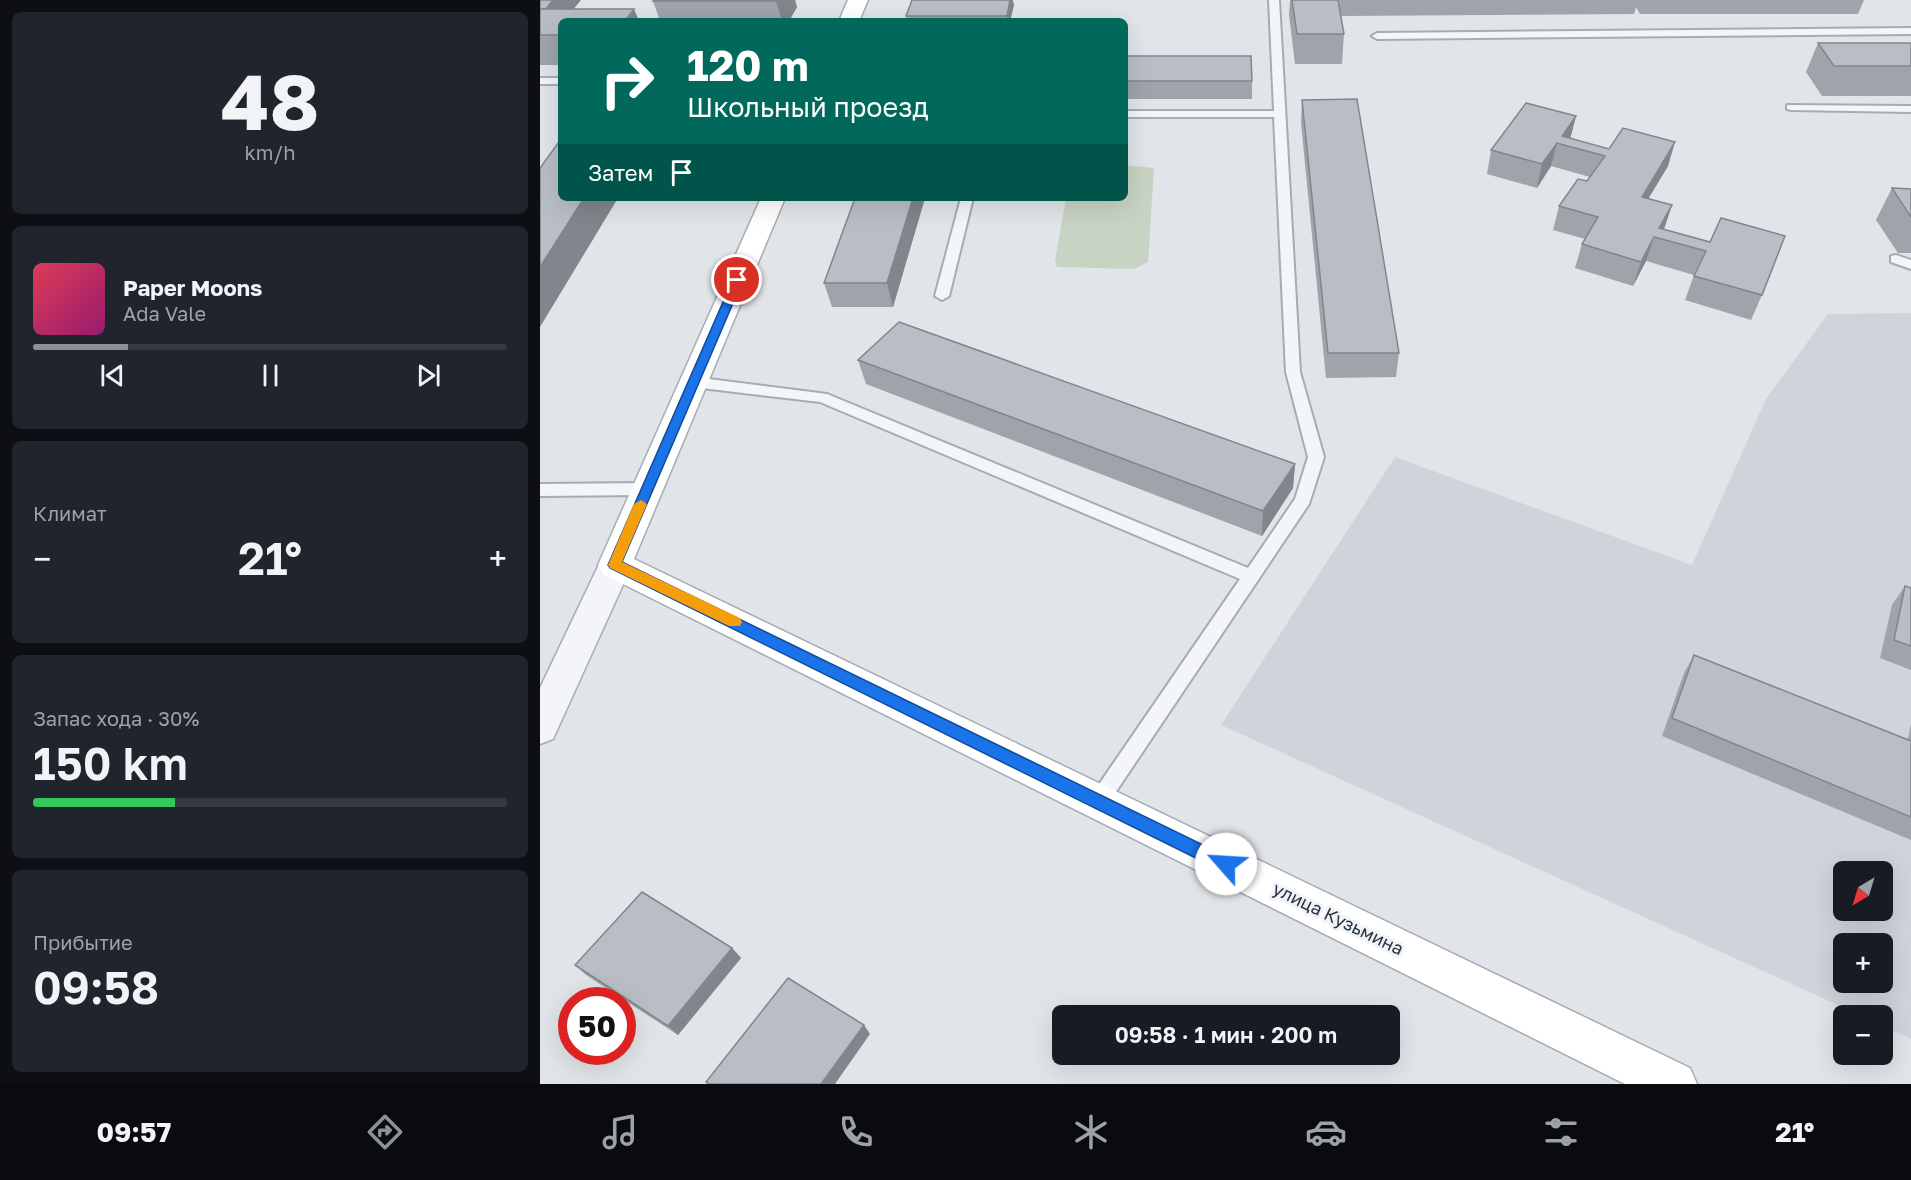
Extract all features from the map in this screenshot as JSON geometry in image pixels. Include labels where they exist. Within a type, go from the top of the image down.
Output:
[{"type":"main road","points":[[850,18],[858,0]]},
{"type":"main road","points":[[615,565],[772,201]]},
{"type":"main road","name":"улица Кузьмина","points":[[615,565],[1674,1084]]},
{"type":"street","points":[[540,728],[615,565]]},
{"type":"lane","points":[[1098,801],[1303,500],[1316,458],[1293,372],[1274,0]]},
{"type":"lane","points":[[1377,36],[1911,30]]},
{"type":"lane","points":[[540,81],[558,81]]},
{"type":"lane","points":[[1791,107],[1911,109]]},
{"type":"lane","points":[[1128,114],[1280,114]]},
{"type":"lane","points":[[942,296],[966,201]]},
{"type":"lane","points":[[1896,259],[1911,264]]},
{"type":"lane","points":[[693,382],[822,397],[1251,576]]},
{"type":"lane","points":[[540,490],[647,489]]},
{"type":"shaded area","points":[[1911,313],[1911,1039],[1893,1031],[1893,1005],[1838,1005],[1221,725],[1395,457],[1692,565],[1766,399],[1828,314]]},
{"type":"green space","points":[[1128,165],[1154,168],[1148,262],[1134,269],[1057,267],[1055,261],[1065,201],[1128,201]]},
{"type":"building","points":[[540,0],[553,0],[546,9],[540,9]]},
{"type":"building","points":[[654,0],[777,0],[653,1]]},
{"type":"building","points":[[912,0],[1010,0],[1007,16],[906,16]]},
{"type":"building","points":[[1292,0],[1338,0],[1344,34],[1297,34]]},
{"type":"building","points":[[540,9],[634,9],[627,18],[558,18],[558,35],[540,35]]},
{"type":"building","points":[[1818,43],[1911,43],[1911,66],[1834,66]]},
{"type":"building","points":[[1128,56],[1251,56],[1252,81],[1128,81]]},
{"type":"building","points":[[1357,99],[1399,353],[1328,353],[1302,100]]},
{"type":"building","points":[[1526,103],[1576,116],[1562,136],[1609,149],[1623,128],[1675,142],[1642,197],[1672,205],[1659,228],[1710,242],[1721,218],[1785,236],[1762,295],[1694,276],[1706,251],[1654,237],[1641,262],[1582,244],[1598,217],[1559,206],[1578,179],[1587,181],[1605,156],[1557,143],[1542,164],[1491,150]]},
{"type":"building","points":[[558,143],[558,201],[582,201],[540,267],[540,168]]},
{"type":"building","points":[[1892,188],[1911,189],[1911,217]]},
{"type":"building","points":[[854,201],[912,201],[887,283],[824,283]]},
{"type":"building","points":[[899,322],[1295,464],[1263,511],[858,360]]},
{"type":"building","points":[[1905,586],[1911,588],[1911,646],[1894,640]]},
{"type":"building","points":[[1694,655],[1911,741],[1911,817],[1672,718]]},
{"type":"building","points":[[642,892],[732,948],[668,1026],[636,1005],[636,987],[609,987],[575,965]]},
{"type":"building","points":[[788,978],[864,1025],[821,1084],[709,1084],[706,1082]]},
{"type":"slow traffic","points":[[641,504],[615,565],[734,622]]},
{"type":"route","points":[[737,280],[615,565],[732,620],[1226,864]]}]
